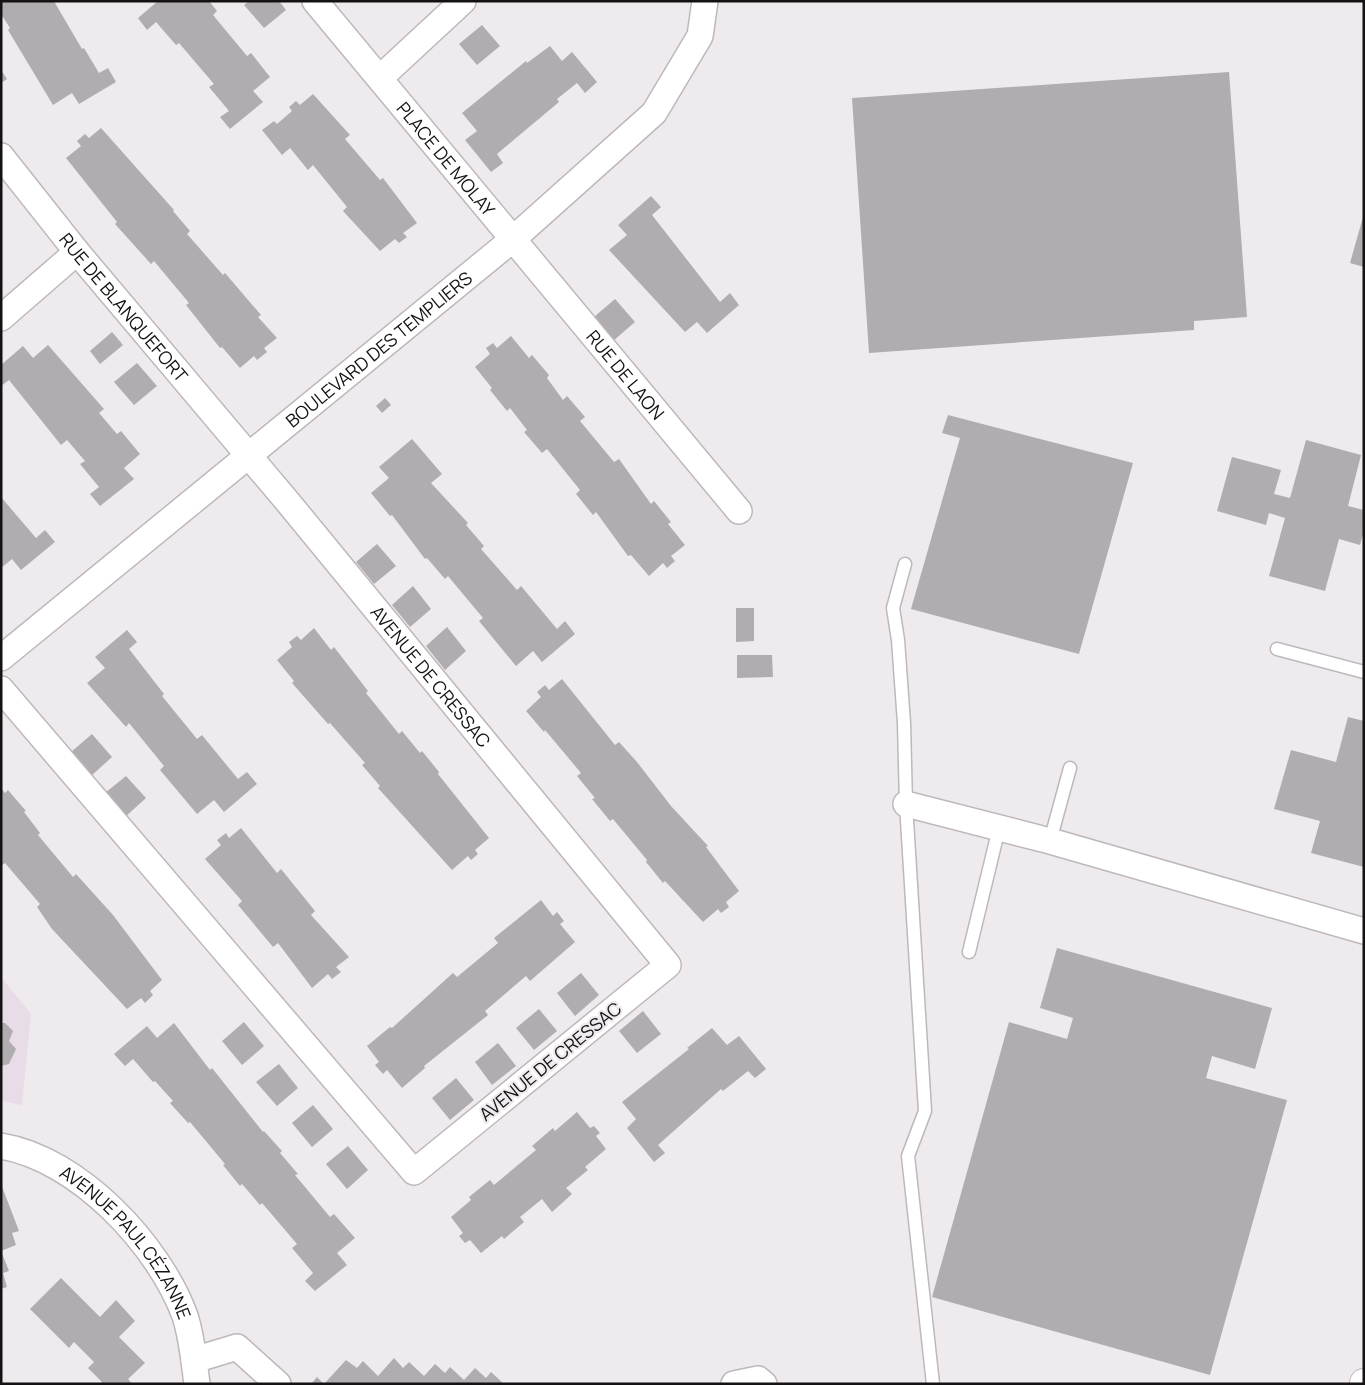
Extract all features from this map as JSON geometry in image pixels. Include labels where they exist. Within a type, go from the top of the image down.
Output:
[{"type":"street","name":"PLACE DE MOLAY","points":[[315,1],[512,240]]},
{"type":"street","points":[[380,78],[463,1]]},
{"type":"street","name":"BOULEVARD DES TEMPLIERS","points":[[1,658],[512,240],[654,113],[700,36],[705,1]]},
{"type":"street","name":"RUE DE BLANQUEFORT","points":[[1,156],[77,252],[248,456]]},
{"type":"street","name":"RUE DE LAON","points":[[512,240],[740,511]]},
{"type":"street","points":[[1,318],[77,252]]},
{"type":"street","name":"AVENUE DE CRESSAC","points":[[1,689],[414,1172],[668,965],[248,456]]},
{"type":"street","points":[[906,804],[1050,841],[1364,931]]},
{"type":"street","name":"AVENUE PAUL CÉZANNE","points":[[1,1146],[12,1148],[55,1166],[97,1194],[136,1233],[165,1275],[185,1317],[195,1372]]},
{"type":"street","points":[[195,1372],[237,1347],[278,1384]]},
{"type":"street","points":[[734,1384],[758,1379],[764,1384]]},
{"type":"lane","points":[[904,564],[893,608],[898,640],[904,723],[906,804],[925,1110],[908,1156],[933,1384]]},
{"type":"lane","points":[[1277,648],[1364,672]]},
{"type":"lane","points":[[1050,841],[1070,768]]},
{"type":"lane","points":[[969,952],[999,828]]},
{"type":"shaded area","points":[[1,977],[31,1014],[22,1105],[1,1101]]},
{"type":"building","points":[[1,1],[56,1],[55,3],[82,49],[84,48],[99,73],[108,68],[116,82],[79,104],[72,93],[53,105],[8,30],[10,28],[1,14]]},
{"type":"building","points":[[158,1],[209,1],[217,11],[213,15],[247,56],[251,53],[270,77],[253,91],[263,102],[230,129],[220,117],[229,111],[209,87],[214,84],[179,43],[176,45],[156,22],[147,30],[138,18]]},
{"type":"building","points":[[249,1],[279,1],[286,10],[264,28],[244,5]]},
{"type":"building","points":[[482,25],[500,46],[477,65],[459,44]]},
{"type":"building","points":[[550,46],[562,61],[572,52],[597,82],[585,93],[577,83],[557,99],[559,102],[497,154],[503,163],[491,172],[465,140],[477,131],[462,113],[526,61],[527,63]]},
{"type":"building","points":[[1,70],[7,79],[1,83]]},
{"type":"building","points":[[1229,72],[1247,317],[1194,321],[1194,330],[869,353],[852,98]]},
{"type":"building","points":[[313,94],[350,135],[345,139],[380,180],[383,178],[417,223],[403,233],[407,237],[399,243],[395,239],[380,251],[343,211],[347,207],[313,165],[308,170],[290,148],[282,155],[262,130],[274,121],[277,124],[292,111],[289,107],[296,101],[300,105]]},
{"type":"building","points":[[101,128],[174,210],[190,231],[187,234],[223,275],[225,273],[261,315],[258,317],[277,338],[264,348],[267,352],[257,360],[254,356],[240,368],[222,347],[220,348],[186,305],[189,303],[154,261],[151,264],[115,224],[117,222],[66,158],[81,146],[77,141],[85,134],[89,138]]},
{"type":"building","points":[[651,196],[661,207],[652,215],[720,302],[730,293],[739,305],[707,333],[697,322],[685,332],[609,250],[627,235],[618,225]]},
{"type":"building","points":[[1364,217],[1364,267],[1350,263]]},
{"type":"building","points":[[615,299],[635,322],[613,341],[594,317]]},
{"type":"building","points":[[112,332],[123,345],[100,364],[90,351]]},
{"type":"building","points":[[511,336],[529,358],[532,355],[549,375],[547,378],[563,400],[567,396],[585,417],[580,421],[614,462],[619,459],[651,504],[654,501],[671,522],[668,524],[685,545],[671,556],[675,561],[667,568],[663,563],[649,576],[631,555],[628,556],[596,512],[593,515],[576,494],[580,490],[547,449],[542,453],[524,432],[527,430],[510,408],[507,411],[490,390],[492,388],[475,367],[490,354],[486,348],[493,343],[497,348]]},
{"type":"building","points":[[48,345],[104,409],[99,413],[117,434],[121,431],[140,454],[124,468],[134,479],[100,506],[90,494],[99,487],[80,464],[85,461],[67,440],[61,445],[9,380],[1,386],[1,365],[23,346],[33,358]]},
{"type":"building","points":[[137,363],[157,386],[134,405],[114,382]]},
{"type":"building","points":[[385,398],[391,405],[382,413],[376,406]]},
{"type":"building","points":[[948,415],[1133,463],[1079,654],[911,609],[960,438],[942,433]]},
{"type":"building","points":[[412,439],[442,474],[431,483],[468,523],[466,525],[484,546],[481,549],[517,590],[521,586],[557,629],[565,621],[575,634],[542,662],[533,651],[516,666],[479,621],[483,618],[448,576],[445,579],[427,558],[425,559],[392,515],[390,516],[371,493],[389,478],[379,467]]},
{"type":"building","points":[[1306,440],[1361,455],[1348,506],[1364,510],[1364,530],[1360,545],[1339,539],[1325,591],[1269,576],[1285,518],[1269,513],[1266,525],[1217,511],[1232,457],[1281,470],[1274,494],[1290,498]]},
{"type":"building","points":[[1,497],[36,538],[45,530],[55,542],[21,570],[12,559],[1,568]]},
{"type":"building","points":[[377,544],[396,566],[374,584],[356,562]]},
{"type":"building","points":[[413,586],[431,609],[410,627],[392,605]]},
{"type":"building","points":[[736,608],[754,608],[754,641],[736,642]]},
{"type":"building","points":[[447,627],[466,651],[445,670],[426,646]]},
{"type":"building","points":[[314,628],[331,650],[334,647],[368,691],[366,693],[399,734],[402,731],[420,753],[422,751],[489,838],[475,850],[478,854],[471,860],[468,856],[452,870],[378,788],[380,786],[362,765],[365,763],[292,683],[294,681],[277,660],[292,647],[289,642],[297,636],[301,640]]},
{"type":"building","points":[[127,630],[137,642],[129,649],[164,694],[162,696],[197,739],[202,735],[238,779],[247,772],[257,784],[224,812],[214,800],[197,814],[160,770],[164,766],[129,723],[126,727],[87,683],[105,668],[95,657]]},
{"type":"building","points":[[737,655],[772,655],[773,677],[737,678]]},
{"type":"building","points":[[562,679],[615,745],[619,742],[671,806],[708,846],[706,847],[739,891],[726,902],[729,907],[721,913],[718,909],[703,922],[665,881],[663,883],[646,862],[647,860],[613,819],[610,821],[592,799],[595,798],[577,776],[581,773],[545,730],[544,732],[526,711],[541,697],[537,692],[545,685],[549,690]]},
{"type":"building","points":[[1348,717],[1364,721],[1364,867],[1311,853],[1320,821],[1274,809],[1291,750],[1336,762]]},
{"type":"building","points":[[92,734],[112,757],[91,776],[71,752]]},
{"type":"building","points":[[126,776],[146,798],[125,817],[105,793]]},
{"type":"building","points":[[1,788],[5,793],[8,790],[26,811],[24,812],[40,833],[38,835],[73,877],[76,874],[113,915],[162,980],[150,991],[153,995],[145,1003],[141,998],[127,1009],[52,929],[37,907],[40,904],[5,863],[1,866]]},
{"type":"building","points":[[241,828],[277,873],[281,869],[315,911],[311,915],[349,957],[336,967],[341,972],[332,979],[328,974],[312,988],[278,943],[273,947],[238,905],[242,901],[205,859],[221,845],[217,840],[226,833],[229,838]]},
{"type":"building","points":[[541,900],[553,916],[557,912],[564,921],[560,924],[575,942],[530,981],[526,976],[485,1011],[488,1015],[424,1066],[425,1068],[402,1088],[387,1070],[383,1074],[375,1065],[379,1062],[367,1046],[390,1027],[392,1028],[453,973],[457,977],[498,943],[494,938]]},
{"type":"building","points":[[1057,948],[1272,1008],[1255,1069],[1212,1056],[1206,1078],[1287,1100],[1210,1375],[932,1297],[1009,1022],[1067,1039],[1073,1018],[1040,1008]]},
{"type":"building","points":[[581,973],[599,995],[575,1016],[557,993]]},
{"type":"building","points":[[539,1009],[557,1031],[534,1050],[516,1028]]},
{"type":"building","points":[[643,1011],[661,1034],[637,1053],[619,1031]]},
{"type":"building","points":[[244,1022],[264,1046],[242,1065],[222,1041]]},
{"type":"building","points":[[1,1023],[5,1023],[13,1031],[9,1041],[16,1049],[9,1064],[1,1066]]},
{"type":"building","points":[[174,1023],[210,1070],[212,1068],[263,1132],[282,1151],[280,1153],[298,1174],[295,1175],[330,1217],[334,1214],[355,1238],[337,1253],[347,1265],[315,1291],[305,1281],[313,1273],[292,1248],[297,1244],[262,1203],[260,1205],[242,1184],[240,1186],[223,1165],[225,1164],[190,1122],[188,1123],[170,1103],[173,1101],[155,1081],[153,1082],[133,1059],[125,1066],[114,1054],[147,1026],[157,1038]]},
{"type":"building","points":[[712,1028],[727,1045],[739,1036],[766,1069],[755,1078],[748,1071],[723,1091],[721,1089],[658,1145],[665,1153],[654,1162],[627,1128],[636,1119],[622,1102],[689,1049],[687,1048]]},
{"type":"building","points":[[498,1043],[516,1066],[492,1085],[475,1062]]},
{"type":"building","points":[[279,1064],[298,1088],[277,1106],[256,1082]]},
{"type":"building","points":[[456,1078],[474,1100],[450,1120],[432,1098]]},
{"type":"building","points":[[313,1105],[333,1129],[312,1147],[292,1123]]},
{"type":"building","points":[[577,1112],[590,1128],[594,1126],[600,1133],[596,1136],[606,1149],[585,1167],[588,1170],[566,1188],[572,1194],[552,1212],[542,1199],[520,1217],[524,1222],[504,1239],[502,1236],[481,1253],[470,1240],[465,1243],[459,1236],[463,1233],[451,1217],[471,1200],[469,1197],[490,1180],[494,1185],[536,1150],[532,1146],[553,1128],[555,1131]]},
{"type":"building","points":[[348,1146],[368,1170],[347,1189],[326,1164]]},
{"type":"building","points":[[1,1184],[19,1231],[12,1233],[16,1245],[1,1251]]},
{"type":"building","points":[[1,1251],[9,1271],[3,1273],[7,1287],[1,1289]]},
{"type":"building","points":[[61,1278],[100,1317],[116,1300],[135,1321],[119,1337],[145,1363],[128,1379],[132,1384],[100,1384],[102,1382],[88,1368],[94,1362],[74,1342],[69,1348],[30,1309]]},
{"type":"building","points":[[394,1358],[403,1368],[409,1362],[424,1376],[435,1364],[445,1373],[450,1367],[464,1380],[475,1368],[486,1378],[491,1372],[504,1384],[324,1384],[346,1360],[357,1368],[363,1361],[378,1376]]},
{"type":"building","points":[[317,1377],[324,1384],[311,1384]]}]
